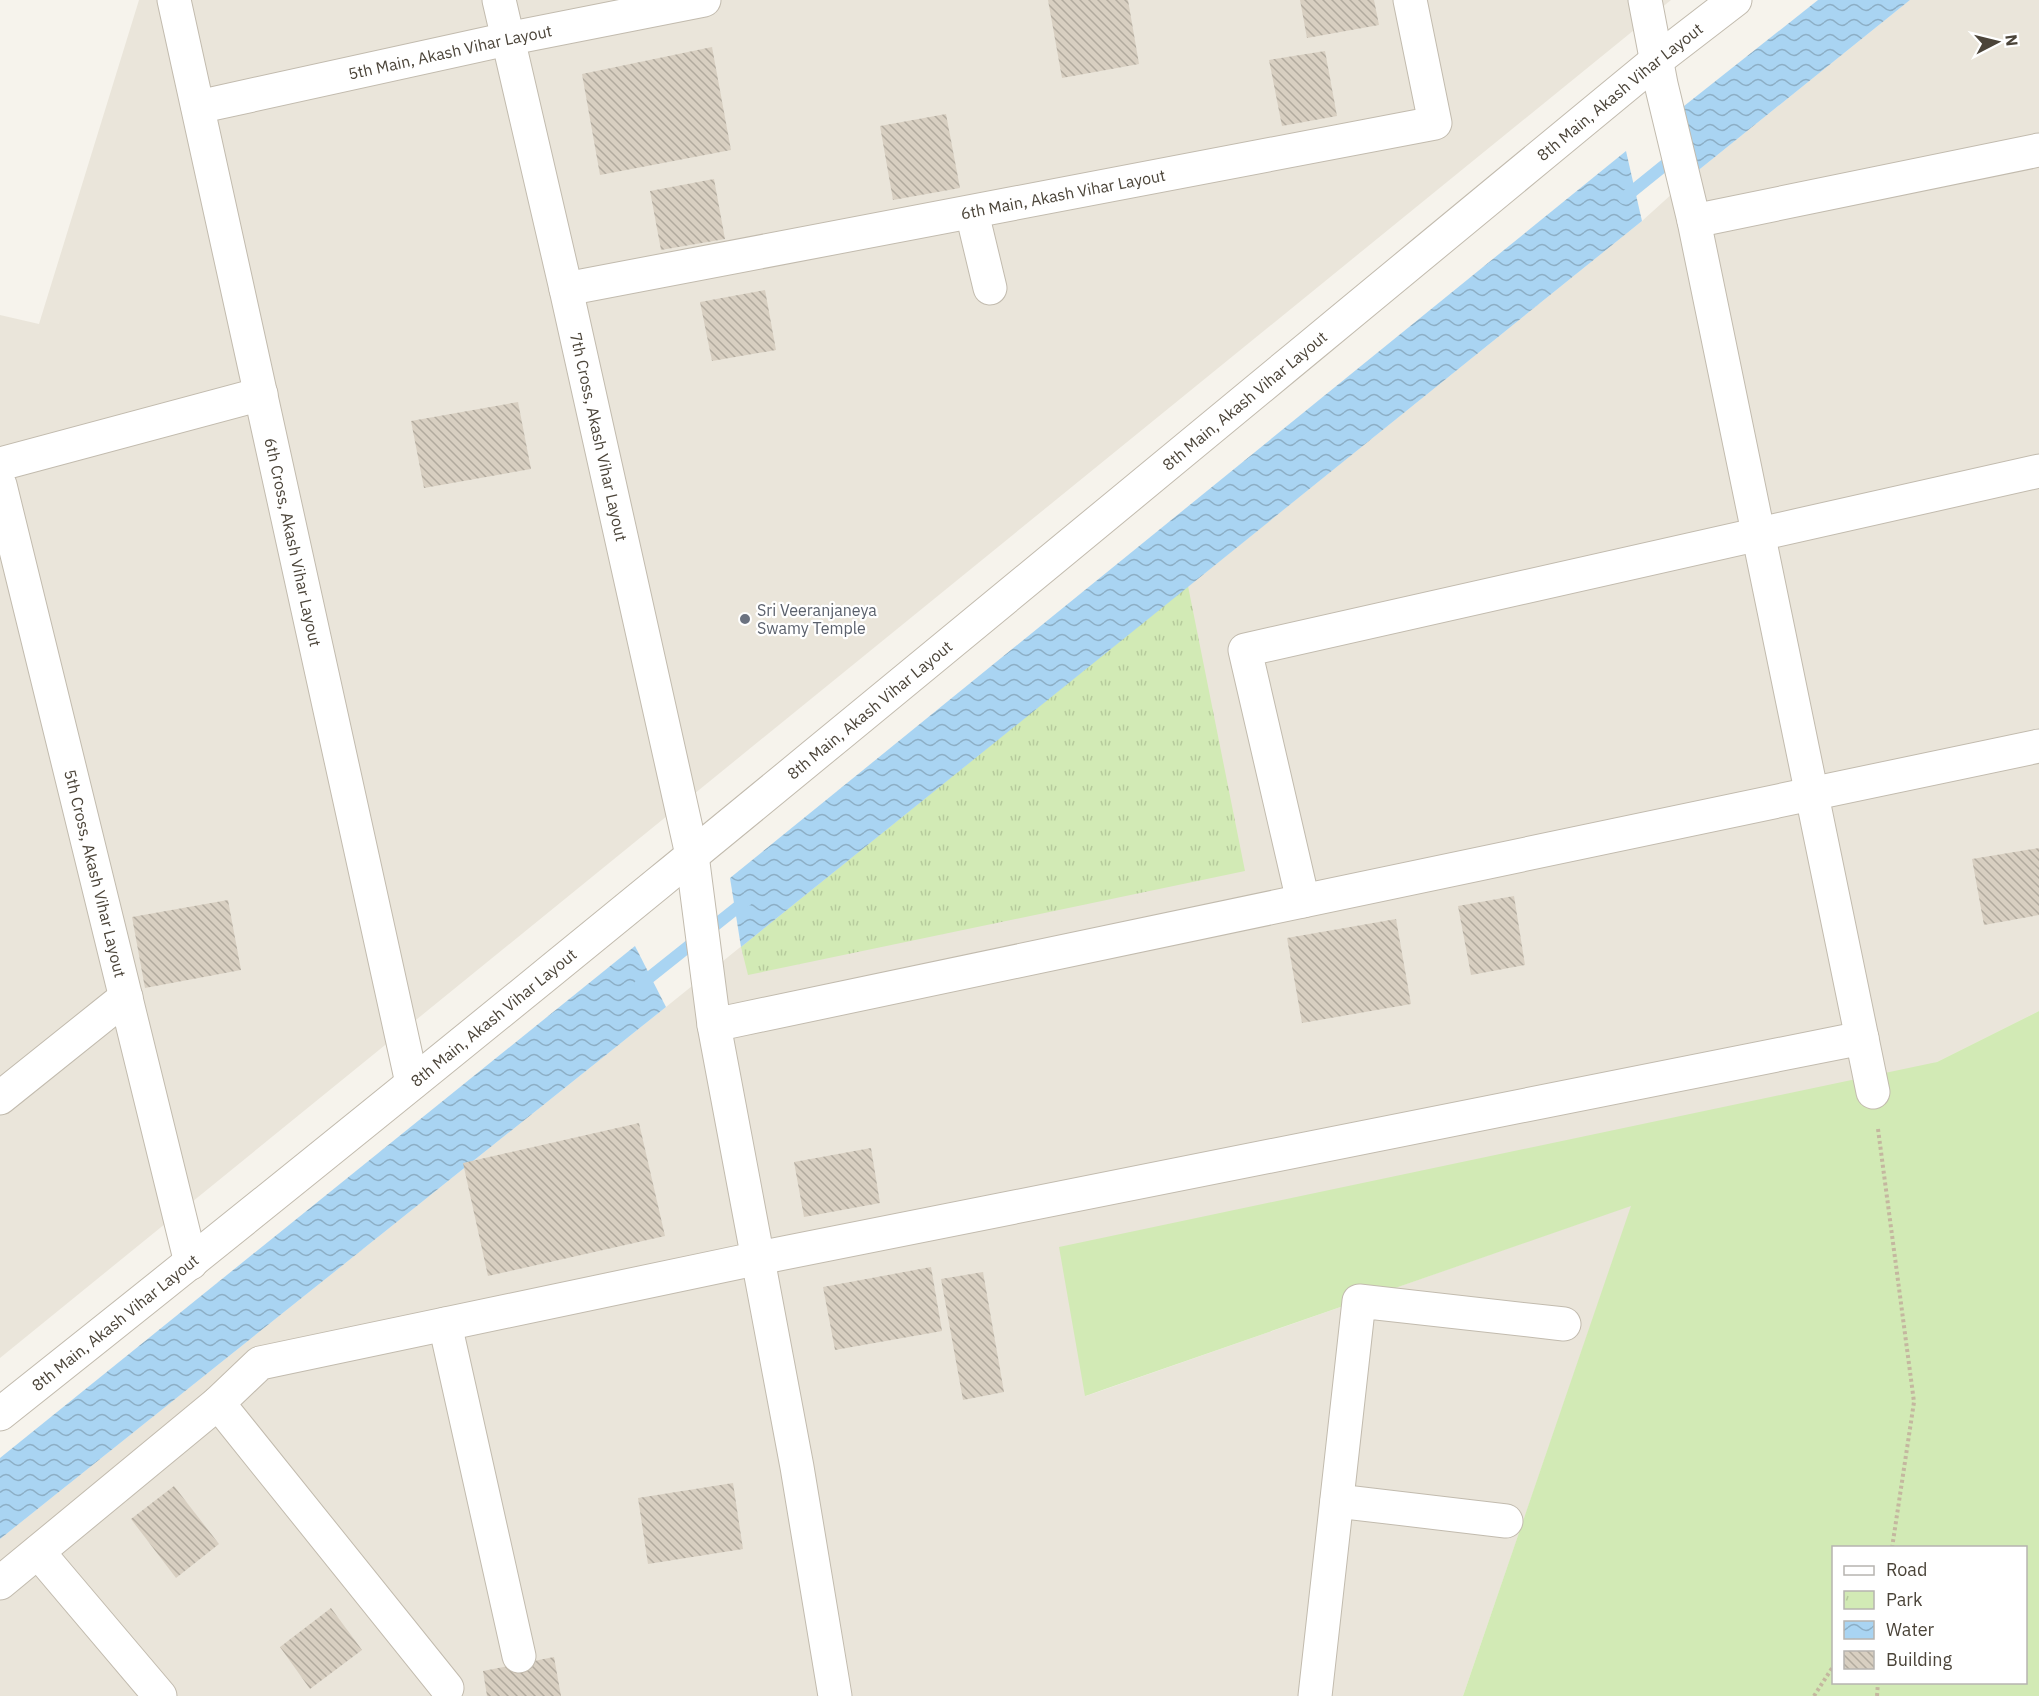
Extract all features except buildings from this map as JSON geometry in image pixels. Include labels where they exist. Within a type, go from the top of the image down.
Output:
[{"type":"street","name":"6th Cross, Akash Vihar Layout","points":[[174,0],[412,1083]]},
{"type":"street","name":"7th Cross, Akash Vihar Layout","points":[[499,0],[566,289],[693,866],[714,1025],[759,1258],[835,1696]]},
{"type":"street","name":"5th Main, Akash Vihar Layout","points":[[198,107],[507,39],[704,0]]},
{"type":"street","name":"6th Main, Akash Vihar Layout","points":[[566,289],[1435,123],[1410,0]]},
{"type":"street","points":[[1645,0],[1659,72],[1694,221],[1873,1092]]},
{"type":"street","name":"8th Main, Akash Vihar Layout","points":[[0,1414],[191,1263],[412,1083],[693,866],[1659,72],[1735,0]]},
{"type":"street","points":[[1694,221],[2039,150]]},
{"type":"street","points":[[972,213],[990,288]]},
{"type":"street","points":[[0,464],[261,394]]},
{"type":"street","points":[[1303,901],[1245,650],[2039,471]]},
{"type":"street","name":"5th Cross, Akash Vihar Layout","points":[[0,485],[191,1263]]},
{"type":"street","points":[[714,1025],[2039,746]]},
{"type":"street","points":[[0,1098],[126,997]]},
{"type":"street","points":[[0,1583],[218,1403],[260,1363],[759,1258],[1862,1038]]},
{"type":"street","points":[[1316,1696],[1359,1301],[1564,1324]]},
{"type":"street","points":[[446,1324],[519,1656]]},
{"type":"street","points":[[218,1403],[447,1688]]},
{"type":"street","points":[[1336,1502],[1506,1521]]},
{"type":"street","points":[[38,1552],[160,1696]]},
{"type":"path","points":[[1873,1092],[1914,1402],[1892,1546]]},
{"type":"path","points":[[1814,1696],[1832,1667]]},
{"type":"shaded area","points":[[139,0],[1671,0],[0,1358],[0,315],[39,324]]},
{"type":"shaded area","points":[[1910,0],[2039,0],[2039,1011],[1937,1062],[1086,1396],[1632,1205],[1463,1696],[0,1696],[0,1539],[666,1007],[1642,221],[1695,173]]},
{"type":"green space","points":[[1188,586],[1245,871],[748,975],[741,947]]},
{"type":"green space","points":[[2039,1011],[2039,1696],[1463,1696],[1631,1206],[1085,1396],[1059,1247],[1937,1062]]},
{"type":"water","points":[[1818,0],[1910,0],[1695,173],[1679,110]]},
{"type":"water","points":[[1626,151],[1642,221],[741,947],[730,878]]},
{"type":"water","points":[[635,946],[666,1007],[0,1539],[0,1458]]},
{"type":"waterway","points":[[1624,198],[1676,156]]},
{"type":"waterway","points":[[640,985],[748,899]]},
{"type":"place","name":"Sri Veeranjaneya Swamy Temple","points":[[745,619]]}]
